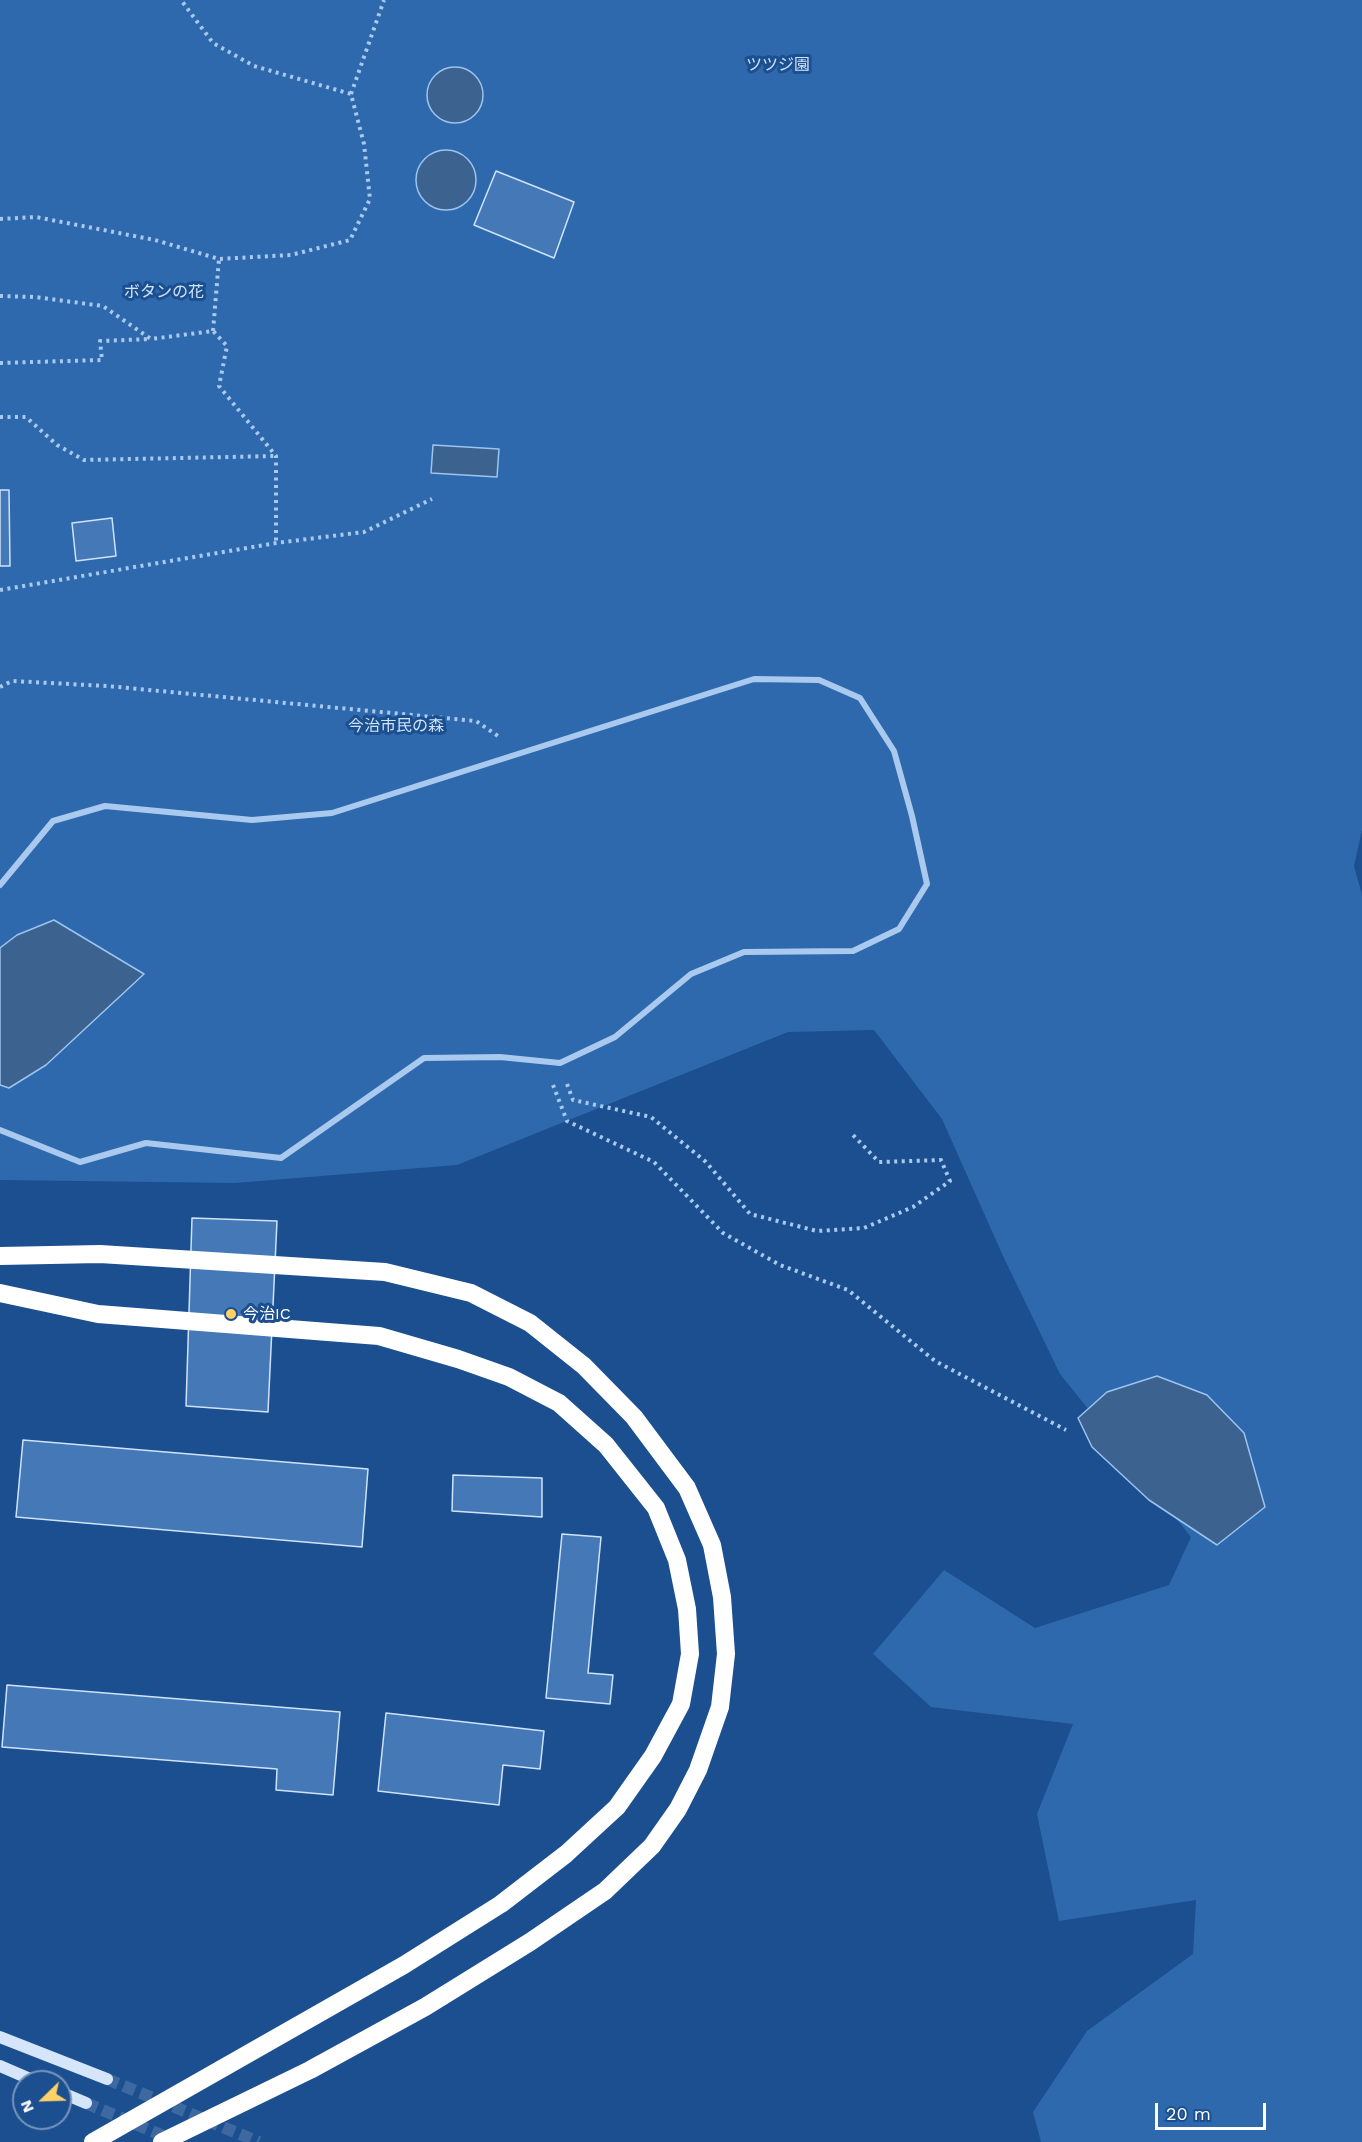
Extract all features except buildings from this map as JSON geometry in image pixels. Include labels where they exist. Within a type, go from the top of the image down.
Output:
[{"type":"highway","points":[[0,1256],[100,1254],[385,1272],[471,1293],[530,1323],[584,1366],[633,1418],[687,1488],[712,1545],[722,1597],[726,1654],[720,1707],[698,1770],[678,1809],[652,1846],[605,1891],[530,1942],[425,2007],[310,2070],[162,2142]]},
{"type":"highway","points":[[0,1293],[98,1314],[379,1336],[458,1359],[509,1377],[559,1403],[606,1445],[656,1508],[677,1560],[687,1609],[690,1654],[681,1704],[653,1756],[617,1807],[566,1854],[501,1904],[404,1965],[93,2142]]},
{"type":"street","points":[[0,885],[52,821],[105,806],[252,820],[332,813],[754,679],[819,680],[860,698],[894,752],[912,816],[927,884],[899,929],[853,951],[744,952],[691,974],[615,1037],[560,1063],[500,1058],[424,1059],[281,1158],[146,1143],[80,1162],[0,1130]]},
{"type":"street","points":[[0,2037],[107,2079]]},
{"type":"street","points":[[72,2097],[86,2103]]},
{"type":"path","points":[[181,0],[213,43],[254,66],[351,94]]},
{"type":"path","points":[[0,219],[36,217],[155,240],[219,259],[291,255],[350,240],[370,199],[364,144],[351,94],[384,0]]},
{"type":"path","points":[[219,259],[213,331],[227,346],[219,386],[276,456],[276,543]]},
{"type":"path","points":[[0,296],[35,297],[103,306],[152,339]]},
{"type":"path","points":[[0,363],[102,360],[100,341],[152,339],[213,331]]},
{"type":"path","points":[[0,417],[26,417],[57,445],[84,460],[276,456]]},
{"type":"path","points":[[0,590],[276,543],[364,532],[432,499]]},
{"type":"path","points":[[0,687],[12,681],[107,686],[476,721],[521,753]]},
{"type":"path","points":[[544,1062],[567,1121],[654,1162],[723,1233],[780,1265],[848,1290],[935,1361],[1066,1430]]},
{"type":"path","points":[[560,1063],[573,1100],[651,1117],[706,1162],[750,1214],[818,1231],[864,1228],[913,1208],[950,1181],[940,1160],[879,1162],[853,1134]]},
{"type":"green space","points":[[0,0],[1362,0],[1362,830],[1354,866],[1362,895],[1362,2142],[1041,2142],[1033,2112],[1087,2031],[1193,1954],[1196,1900],[1059,1921],[1037,1814],[1073,1724],[931,1707],[873,1654],[944,1570],[1035,1628],[1169,1585],[1191,1537],[1060,1374],[1003,1256],[942,1119],[874,1030],[788,1032],[457,1165],[235,1183],[0,1180]]},
{"type":"shaded area","points":[[449,67],[461,67],[471,71],[479,79],[483,95],[479,111],[471,119],[461,123],[449,123],[439,119],[431,111],[427,101],[427,89],[431,79],[439,71]]},
{"type":"shaded area","points":[[446,150],[467,159],[476,180],[467,201],[446,210],[425,201],[416,180],[425,159]]},
{"type":"shaded area","points":[[433,445],[499,449],[497,477],[431,473]]},
{"type":"shaded area","points":[[54,920],[144,974],[46,1065],[9,1088],[0,1085],[0,948],[17,935]]},
{"type":"shaded area","points":[[1157,1376],[1207,1395],[1244,1433],[1265,1507],[1217,1545],[1149,1500],[1092,1447],[1078,1418],[1107,1392]]},
{"type":"tunnel","points":[[107,2079],[259,2142]]},
{"type":"tunnel","points":[[86,2103],[173,2140]]},
{"type":"place","name":"今治IC","points":[[231,1314]]},
{"type":"park label","name":"ツツジ園","points":[[778,65]]},
{"type":"park label","name":"ボタンの花","points":[[164,292]]},
{"type":"park label","name":"今治市民の森","points":[[396,726]]}]
